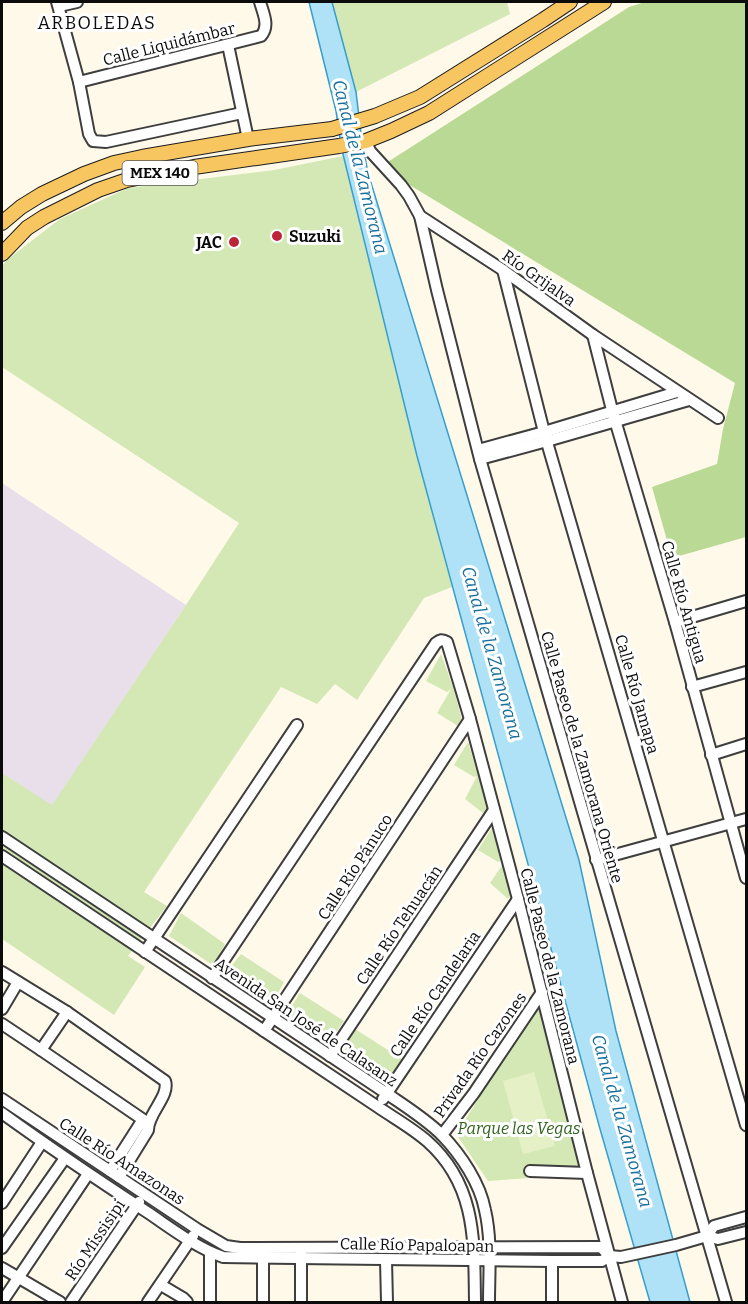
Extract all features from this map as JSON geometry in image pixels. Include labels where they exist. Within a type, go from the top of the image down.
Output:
[{"type":"main road","name":"MEX 140","points":[[2,224],[21,207],[42,194],[84,174],[114,164],[142,157],[332,129],[375,116],[420,97],[570,2]]},
{"type":"main road","name":"MEX 140","points":[[2,254],[27,228],[44,217],[98,190],[128,180],[194,167],[365,141],[403,126],[429,113],[604,2]]},
{"type":"street","points":[[77,2],[58,4],[93,141],[106,142],[242,113]]},
{"type":"street","name":"Calle Liquidámbar","points":[[79,82],[261,36],[265,32],[266,25],[260,2]]},
{"type":"street","points":[[228,45],[248,140]]},
{"type":"street","name":"Río Grijalva","points":[[365,141],[370,151],[401,185],[420,216],[503,270],[593,335],[718,418]]},
{"type":"street","name":"Calle Paseo de la Zamorana Oriente","points":[[420,216],[479,454],[726,1302]]},
{"type":"street","name":"Calle Río Jamapa","points":[[503,270],[546,436],[747,1125]]},
{"type":"street","name":"Calle Río Antigua","points":[[593,335],[614,416],[747,878]]},
{"type":"street","points":[[614,416],[677,392]]},
{"type":"street","points":[[479,454],[614,416],[689,400]]},
{"type":"street","points":[[675,622],[747,601]]},
{"type":"street","name":"Calle Paseo de la Zamorana","points":[[212,978],[436,643],[439,640],[447,642],[518,899],[622,1302]]},
{"type":"street","points":[[692,687],[747,672]]},
{"type":"street","name":"Calle Río Pánuco","points":[[264,1031],[470,719]]},
{"type":"street","points":[[145,952],[297,725]]},
{"type":"street","points":[[711,754],[747,744]]},
{"type":"street","name":"Calle Río Tehuacán","points":[[330,1056],[494,810]]},
{"type":"street","points":[[596,860],[747,819]]},
{"type":"street","name":"Avenida San José de Calasanz","points":[[2,837],[432,1126],[459,1157],[479,1190],[486,1212],[489,1247],[489,1302]]},
{"type":"street","name":"Avenida San José de Calasanz","points":[[2,856],[428,1142],[450,1168],[467,1202],[474,1247],[475,1302]]},
{"type":"street","points":[[26,873],[35,860]]},
{"type":"street","name":"Calle Río Candelaria","points":[[378,1107],[518,899]]},
{"type":"street","points":[[2,972],[67,1012],[165,1081],[167,1088],[148,1123],[148,1130],[114,1174]]},
{"type":"street","points":[[2,1009],[18,982]]},
{"type":"street","name":"Privada Río Cazones","points":[[442,1136],[542,992]]},
{"type":"street","points":[[42,1050],[67,1012]]},
{"type":"street","points":[[2,1024],[148,1123]]},
{"type":"street","name":"Calle Río Amazonas","points":[[2,1099],[197,1229],[224,1251]]},
{"type":"street","name":"Calle Río Amazonas","points":[[2,1113],[88,1174],[210,1253],[224,1251]]},
{"type":"street","points":[[28,1132],[34,1121]]},
{"type":"street","points":[[2,1203],[42,1142]]},
{"type":"street","points":[[2,1248],[65,1158]]},
{"type":"street","points":[[530,1171],[587,1173]]},
{"type":"street","points":[[2,1302],[88,1174]]},
{"type":"street","name":"Río Missisipi","points":[[71,1302],[144,1194]]},
{"type":"street","name":"Calle Río Papaloapan","points":[[706,1236],[714,1226],[747,1217]]},
{"type":"street","points":[[149,1302],[197,1229]]},
{"type":"street","name":"Calle Río Papaloapan","points":[[301,1253],[386,1260],[602,1261],[609,1256],[634,1255],[706,1236],[718,1239],[747,1232]]},
{"type":"street","name":"Calle Río Papaloapan","points":[[224,1251],[240,1248],[263,1253],[301,1253],[474,1247],[601,1247],[609,1256]]},
{"type":"street","points":[[210,1253],[210,1302]]},
{"type":"street","points":[[263,1253],[263,1302]]},
{"type":"street","points":[[301,1253],[301,1302]]},
{"type":"street","points":[[386,1260],[387,1302]]},
{"type":"street","points":[[552,1261],[552,1302]]},
{"type":"street","points":[[2,1268],[60,1302]]},
{"type":"street","points":[[160,1286],[187,1302]]},
{"type":"shaded area","points":[[2,483],[186,605],[52,806],[2,773]]},
{"type":"green space","points":[[332,2],[507,2],[510,14],[356,92]]},
{"type":"green space","points":[[645,2],[746,2],[746,537],[672,558],[652,487],[717,464],[735,383],[380,167],[629,7]]},
{"type":"green space","points":[[343,156],[417,456],[452,587],[424,598],[357,700],[335,684],[317,704],[281,687],[144,892],[167,906],[128,956],[145,967],[114,1015],[2,939],[2,773],[52,805],[239,523],[2,367],[2,266],[60,219],[128,188],[274,170]]},
{"type":"green space","points":[[441,654],[462,720],[458,726],[437,713],[451,689],[447,692],[426,681]]},
{"type":"green space","points":[[468,742],[488,808],[483,813],[465,799],[477,776],[474,777],[454,765]]},
{"type":"green space","points":[[492,828],[502,860],[498,862],[478,850]]},
{"type":"green space","points":[[503,864],[511,894],[508,899],[490,883]]},
{"type":"green space","points":[[181,913],[225,944],[214,966],[169,936]]},
{"type":"green space","points":[[241,954],[284,982],[272,1004],[225,974]]},
{"type":"green space","points":[[300,993],[344,1021],[330,1041],[286,1015]]},
{"type":"green space","name":"Parque las Vegas","points":[[539,1004],[585,1174],[488,1181],[456,1134]]},
{"type":"green space","points":[[355,1029],[402,1059],[389,1081],[341,1050]]},
{"type":"green space","points":[[534,1072],[555,1146],[523,1154],[503,1081]]},
{"type":"water","name":"Canal de la Zamorana","points":[[309,2],[332,2],[356,92],[368,173],[579,860],[616,1031],[690,1302],[650,1302],[600,1129],[417,456],[341,146],[336,111]]},
{"type":"place","name":"Suzuki","points":[[277,236]]},
{"type":"place","name":"JAC","points":[[234,242]]},
{"type":"district","name":"ARBOLEDAS","points":[[97,23]]}]
